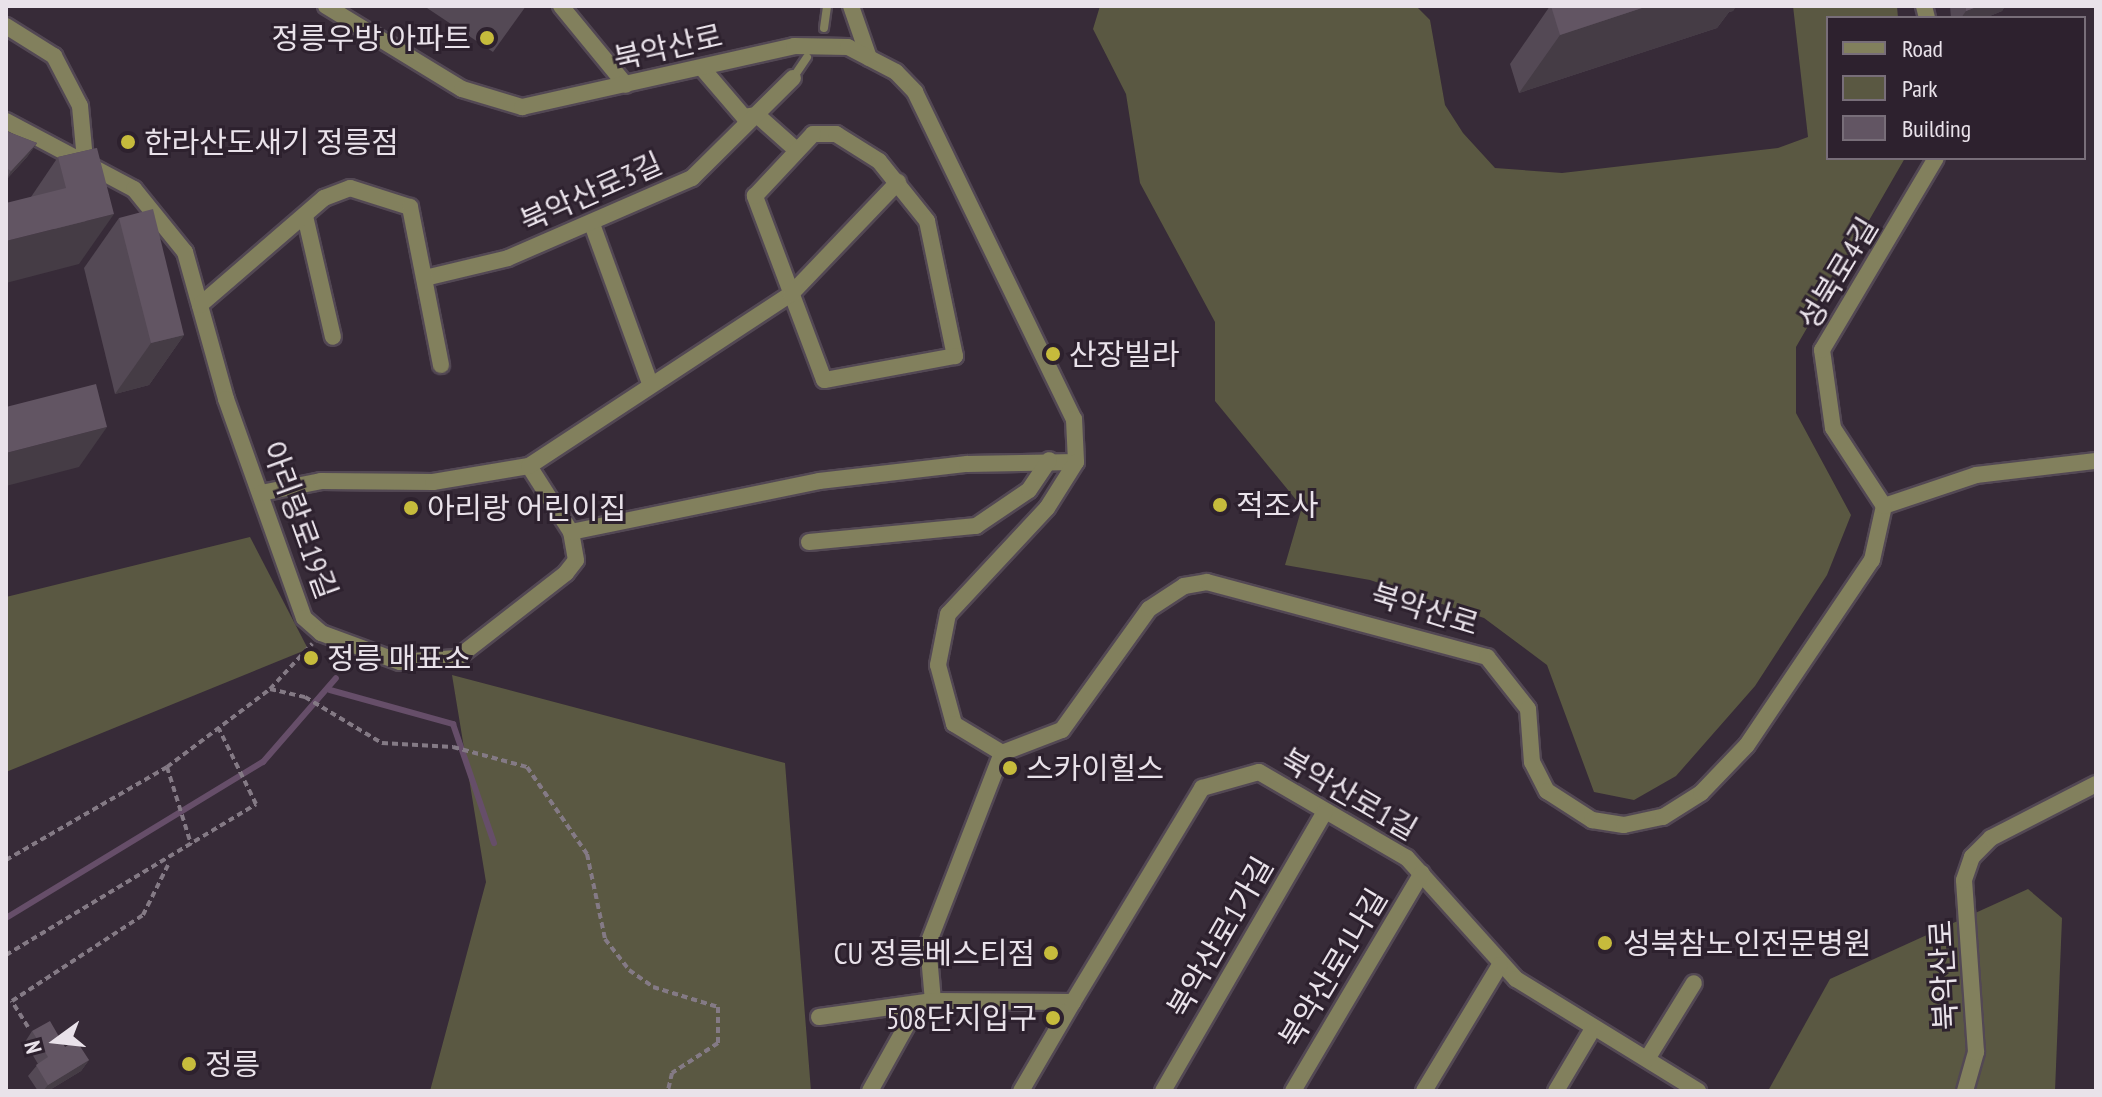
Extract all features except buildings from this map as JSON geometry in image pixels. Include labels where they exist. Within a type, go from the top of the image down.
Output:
[{"type":"street","name":"북악산로","points":[[326,6],[482,99],[522,107],[794,46],[848,47],[869,58],[915,92],[1074,419],[1076,462]]},
{"type":"street","points":[[561,6],[626,85]]},
{"type":"street","points":[[852,6],[869,58]]},
{"type":"street","points":[[6,26],[54,56],[80,106],[85,160]]},
{"type":"street","points":[[702,68],[744,117],[757,115],[794,148]]},
{"type":"street","name":"북악산로3길","points":[[425,278],[508,258],[692,178],[793,78]]},
{"type":"street","name":"아리랑로19길","points":[[6,121],[85,160],[134,189],[185,252],[304,618],[321,633],[400,662],[457,658],[566,573],[576,560],[571,532]]},
{"type":"street","points":[[813,134],[836,134],[898,182],[935,245],[955,356],[824,380],[755,196],[794,148],[813,134]]},
{"type":"street","name":"성북로4길","points":[[1884,506],[1833,428],[1822,350],[1935,160]]},
{"type":"street","points":[[261,493],[321,481],[433,482],[529,466],[650,383],[739,334],[791,294],[898,182]]},
{"type":"street","points":[[200,305],[305,216],[350,188],[410,207],[441,365]]},
{"type":"street","points":[[305,216],[333,337]]},
{"type":"street","points":[[592,224],[650,383]]},
{"type":"street","points":[[809,542],[976,526],[1029,490],[1049,460]]},
{"type":"street","points":[[529,466],[571,532],[819,481],[1049,460],[1076,462],[1047,508],[948,614],[938,665],[954,724],[1002,753],[928,944],[933,1001]]},
{"type":"street","points":[[1884,506],[1976,475],[2096,461]]},
{"type":"street","name":"북악산로","points":[[1002,753],[1062,730],[1149,609],[1184,586],[1207,582],[1487,657],[1528,709],[1532,762],[1547,791],[1592,820],[1624,825],[1663,817],[1701,793],[1747,745],[1872,560],[1884,506]]},
{"type":"street","name":"북악산로1길","points":[[1021,1091],[1202,788],[1259,772],[1422,873],[1500,965],[1698,1091]]},
{"type":"street","name":"북악산로","points":[[1965,1091],[1976,1052],[1964,880],[1972,857],[1991,838],[2096,784]]},
{"type":"street","name":"북악산로1가길","points":[[1163,1091],[1325,811]]},
{"type":"street","name":"북악산로1나길","points":[[1293,1091],[1422,873]]},
{"type":"street","points":[[1424,1091],[1500,965]]},
{"type":"street","points":[[1647,1059],[1694,983]]},
{"type":"street","points":[[819,1017],[933,1001],[1073,1002]]},
{"type":"street","points":[[870,1091],[908,1023],[908,1005]]},
{"type":"street","points":[[1556,1091],[1594,1027]]},
{"type":"lane","points":[[824,28],[827,6]]},
{"type":"lane","name":"북악산로3길","points":[[793,78],[807,57]]},
{"type":"path","points":[[6,860],[167,767],[270,689],[321,633]]},
{"type":"path","points":[[270,689],[305,697],[382,743],[453,747],[527,767],[563,811],[587,854],[605,939],[629,970],[653,987],[718,1007],[718,1043],[672,1073],[668,1091]]},
{"type":"path","points":[[6,955],[169,863],[191,844],[256,804],[219,729]]},
{"type":"path","points":[[167,767],[191,844]]},
{"type":"path","points":[[28,1027],[12,1001],[91,954],[143,915],[169,863]]},
{"type":"green space","points":[[1100,6],[1416,6],[1430,20],[1445,105],[1463,133],[1495,168],[1562,173],[1778,148],[1808,137],[1793,6],[1897,6],[1898,16],[1826,16],[1826,160],[1904,160],[1796,347],[1796,413],[1851,515],[1827,575],[1755,686],[1676,776],[1634,800],[1594,792],[1547,665],[1484,618],[1370,580],[1285,565],[1302,507],[1215,401],[1215,322],[1140,183],[1126,94],[1093,29]]},
{"type":"green space","points":[[250,537],[308,649],[6,772],[6,597]]},
{"type":"green space","points":[[452,675],[785,763],[811,1091],[430,1091],[486,882]]},
{"type":"green space","points":[[2028,889],[2062,918],[2055,1091],[1768,1091],[1830,979]]},
{"type":"waterway","points":[[6,918],[263,762],[336,678]]},
{"type":"waterway","points":[[330,690],[453,724],[494,843]]},
{"type":"place","name":"정릉우방 아파트","points":[[487,38]]},
{"type":"place","name":"한라산도새기 정릉점","points":[[128,142]]},
{"type":"place","name":"산장빌라","points":[[1053,354]]},
{"type":"place","name":"적조사","points":[[1220,505]]},
{"type":"place","name":"아리랑 어린이집","points":[[411,508]]},
{"type":"place","name":"정릉 매표소","points":[[311,658]]},
{"type":"place","name":"스카이힐스","points":[[1010,768]]},
{"type":"place","name":"성북참노인전문병원","points":[[1605,943]]},
{"type":"place","name":"CU 정릉베스티점","points":[[1051,953]]},
{"type":"place","name":"508단지입구","points":[[1053,1018]]},
{"type":"place","name":"정릉","points":[[189,1064]]}]
